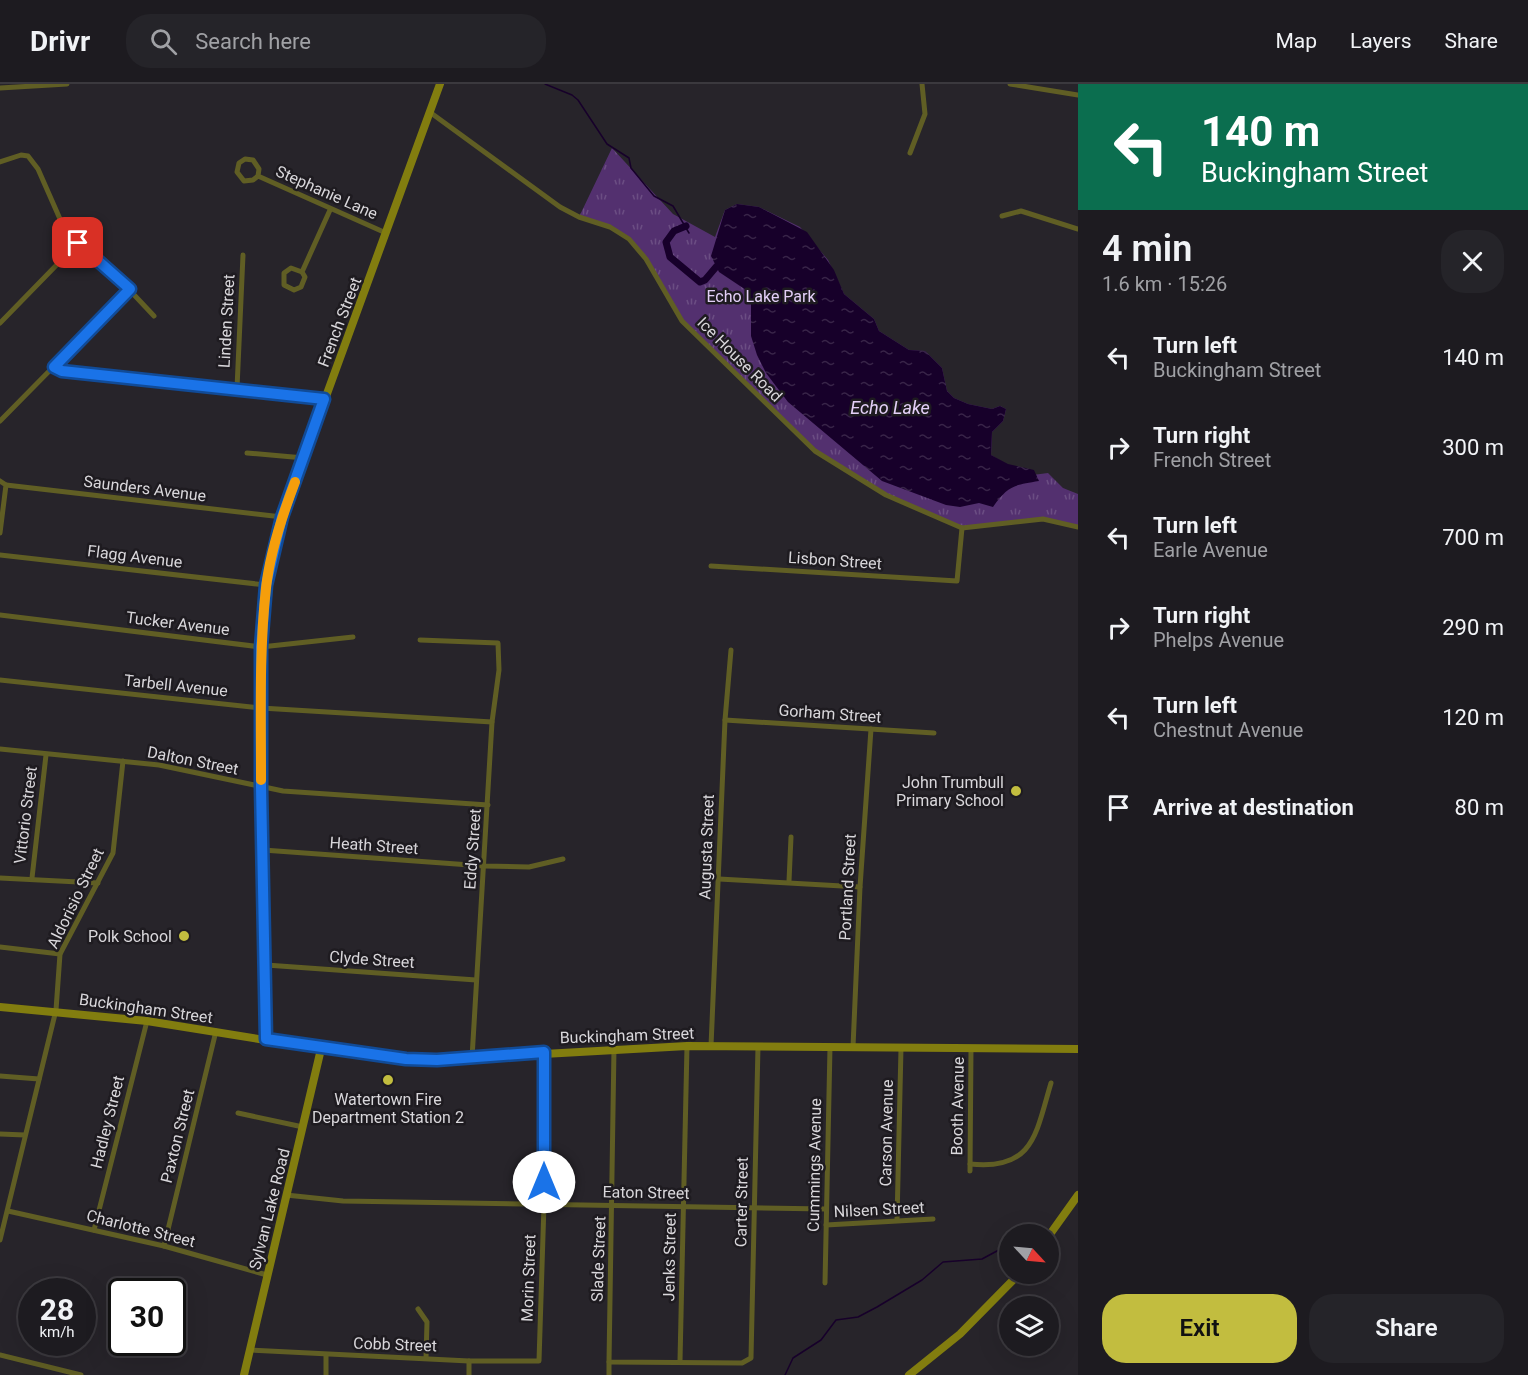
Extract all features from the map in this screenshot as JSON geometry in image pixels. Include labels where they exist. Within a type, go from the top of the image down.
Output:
[{"type":"main road","name":"French Street","points":[[266,1039],[261,647],[266,585],[282,517],[440,84]]},
{"type":"main road","name":"Buckingham Street","points":[[0,1007],[56,1010],[147,1021],[321,1049],[394,1058],[472,1058],[614,1048],[687,1046],[1078,1049]]},
{"type":"main road","name":"Sylvan Lake Road","points":[[243,1375],[321,1049]]},
{"type":"main road","points":[[1057,1224],[1078,1195]]},
{"type":"main road","points":[[909,1375],[960,1334],[1009,1284]]},
{"type":"street","points":[[0,88],[68,84]]},
{"type":"street","points":[[910,153],[925,114],[922,84]]},
{"type":"street","points":[[1010,84],[1051,87],[1078,95]]},
{"type":"street","name":"Ice House Road","points":[[431,113],[560,207],[579,217],[610,227],[629,239],[646,259],[682,321],[815,451],[886,495],[962,528],[1043,519],[1078,527]]},
{"type":"street","points":[[0,162],[21,155],[28,156],[38,169],[60,219],[78,243],[130,289],[154,316]]},
{"type":"street","name":"Stephanie Lane","points":[[245,159],[254,160],[259,169],[258,176],[253,180],[244,181],[237,172],[238,164],[245,159]]},
{"type":"street","name":"Stephanie Lane","points":[[258,176],[386,233]]},
{"type":"street","points":[[302,272],[291,268],[284,273],[282,282],[286,288],[294,290],[301,287],[304,278],[302,272],[330,210]]},
{"type":"street","points":[[1002,216],[1021,211],[1078,230]]},
{"type":"street","points":[[0,323],[78,243]]},
{"type":"street","name":"Linden Street","points":[[237,388],[243,255]]},
{"type":"street","points":[[0,421],[130,289]]},
{"type":"street","points":[[54,367],[62,371],[146,382],[237,388],[324,399]]},
{"type":"street","points":[[247,453],[304,458]]},
{"type":"street","points":[[0,481],[6,485],[0,533]]},
{"type":"street","name":"Saunders Avenue","points":[[6,485],[282,517]]},
{"type":"street","name":"Lisbon Street","points":[[711,566],[957,581],[962,528]]},
{"type":"street","name":"Flagg Avenue","points":[[0,555],[266,585]]},
{"type":"street","name":"Tucker Avenue","points":[[0,615],[261,647],[353,637]]},
{"type":"street","name":"Eddy Street","points":[[420,640],[498,643],[499,670],[492,723],[472,1058]]},
{"type":"street","name":"Augusta Street","points":[[711,1046],[725,720],[731,650]]},
{"type":"street","name":"Tarbell Avenue","points":[[0,680],[261,708],[492,723]]},
{"type":"street","name":"Gorham Street","points":[[725,720],[934,733]]},
{"type":"street","name":"Portland Street","points":[[853,1047],[860,887],[871,729]]},
{"type":"street","name":"Dalton Street","points":[[0,749],[159,765],[283,791],[488,805]]},
{"type":"street","name":"Vittorio Street","points":[[32,878],[46,754]]},
{"type":"street","name":"Aldorisio Street","points":[[0,1240],[56,1010],[60,954],[113,853],[123,761]]},
{"type":"street","points":[[789,881],[791,837]]},
{"type":"street","name":"Heath Street","points":[[263,850],[484,866],[530,867],[563,859]]},
{"type":"street","points":[[0,878],[98,883]]},
{"type":"street","points":[[719,879],[789,881],[860,887]]},
{"type":"street","points":[[0,947],[60,954]]},
{"type":"street","name":"Clyde Street","points":[[266,965],[476,980]]},
{"type":"street","name":"Hadley Street","points":[[93,1230],[147,1021]]},
{"type":"street","name":"Paxton Street","points":[[164,1246],[216,1031]]},
{"type":"street","name":"Jenks Street","points":[[681,1361],[687,1046]]},
{"type":"street","name":"Carter Street","points":[[681,1361],[742,1363],[751,1358],[758,1046]]},
{"type":"street","name":"Cummings Avenue","points":[[825,1283],[830,1047]]},
{"type":"street","name":"Slade Street","points":[[609,1375],[614,1048]]},
{"type":"street","name":"Carson Avenue","points":[[897,1220],[901,1048]]},
{"type":"street","name":"Booth Avenue","points":[[970,1171],[971,1048]]},
{"type":"street","name":"Morin Street","points":[[539,1360],[544,1204],[544,1052]]},
{"type":"street","points":[[0,1076],[39,1079]]},
{"type":"street","name":"Booth Avenue","points":[[970,1164],[987,1166],[1008,1163],[1028,1148],[1036,1133],[1051,1083]]},
{"type":"street","points":[[238,1113],[303,1128]]},
{"type":"street","points":[[0,1134],[25,1135]]},
{"type":"street","name":"Eaton Street","points":[[286,1195],[343,1202],[826,1209]]},
{"type":"street","name":"Charlotte Street","points":[[8,1211],[164,1246],[267,1275]]},
{"type":"street","name":"Nilsen Street","points":[[826,1226],[933,1219]]},
{"type":"street","points":[[418,1310],[427,1322],[426,1358]]},
{"type":"street","name":"Cobb Street","points":[[250,1350],[469,1361],[539,1360]]},
{"type":"street","points":[[0,1355],[81,1375]]},
{"type":"street","points":[[326,1355],[326,1375]]},
{"type":"street","points":[[469,1361],[469,1375]]},
{"type":"street","points":[[609,1362],[681,1361]]},
{"type":"green space","name":"Echo Lake","points":[[612,148],[673,214],[715,237],[725,210],[737,204],[759,207],[800,227],[828,260],[844,294],[874,319],[879,331],[909,350],[925,351],[942,368],[947,391],[954,398],[968,404],[992,409],[1000,406],[1006,409],[1003,421],[992,432],[991,455],[1025,476],[1048,473],[1063,488],[1078,494],[1078,527],[1043,519],[962,528],[886,495],[815,451],[682,321],[646,259],[629,239],[610,227],[579,217]]},
{"type":"water","name":"Echo Lake","points":[[737,204],[759,207],[807,232],[834,270],[844,294],[874,319],[879,331],[909,350],[925,351],[942,368],[947,391],[954,398],[968,404],[992,409],[1000,406],[1006,409],[1003,421],[992,432],[991,455],[1008,464],[1034,470],[1039,481],[1013,487],[1003,494],[993,507],[979,503],[960,507],[946,505],[882,481],[788,402],[766,373],[757,355],[751,336],[751,301],[746,290],[719,272],[711,256],[725,210]]},
{"type":"waterway","points":[[545,84],[572,95],[578,100],[607,144],[629,158],[631,168],[654,196],[673,206],[689,233]]},
{"type":"waterway","points":[[686,226],[674,231],[666,242],[670,257],[700,282],[705,280],[716,267]]},
{"type":"waterway","points":[[785,1375],[793,1358],[821,1340],[836,1320],[858,1317],[877,1307],[922,1280],[943,1262],[982,1259],[999,1250]]},
{"type":"slow traffic","points":[[261,780],[261,647],[266,585],[282,517],[295,482]]},
{"type":"place","name":"John Trumbull Primary School","points":[[1016,791]]},
{"type":"place","name":"Polk School","points":[[184,936]]},
{"type":"place","name":"Watertown Fire Department Station 2","points":[[388,1080]]},
{"type":"route","points":[[78,243],[130,289],[54,367],[62,371],[146,382],[237,388],[324,399],[282,517],[266,585],[261,647],[261,787],[266,1039],[321,1049],[406,1059],[437,1060],[544,1052],[544,1182]]},
{"type":"park label","name":"Echo Lake Park","points":[[761,296]]}]
